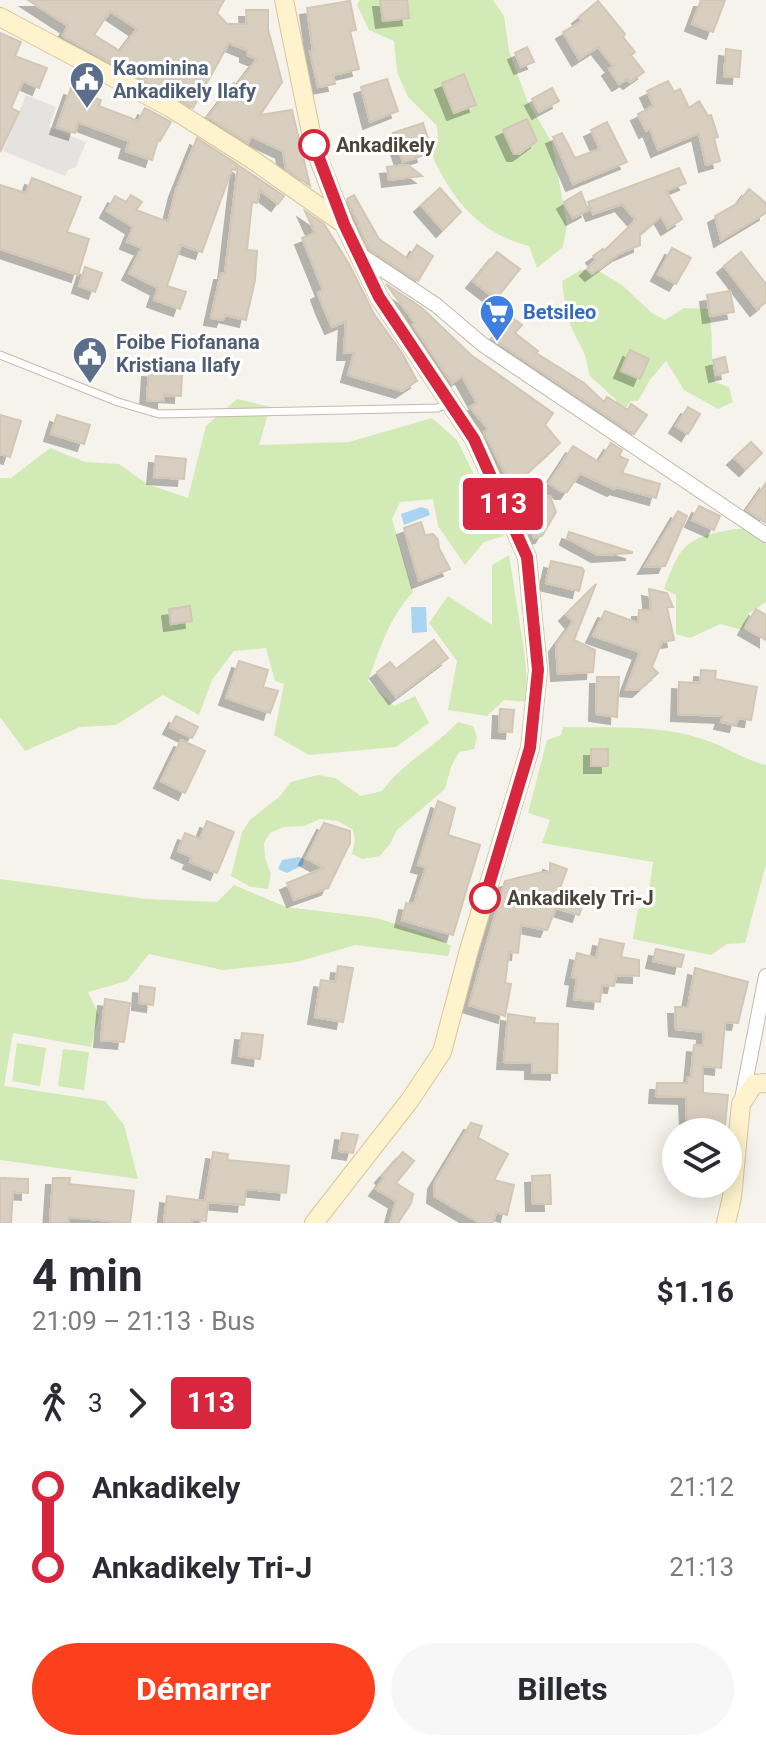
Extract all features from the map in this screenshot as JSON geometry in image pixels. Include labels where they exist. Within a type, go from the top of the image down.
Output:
[{"type":"main road","points":[[284,0],[314,147],[344,224],[379,297],[474,439],[527,557],[538,670],[530,748],[442,1052],[410,1100],[314,1223]]},
{"type":"main road","points":[[0,17],[171,108],[253,160],[344,224]]},
{"type":"main road","points":[[726,1223],[732,1197],[741,1104],[754,1084],[766,1083]]},
{"type":"street","points":[[359,254],[436,305],[482,344],[766,535]]},
{"type":"street","points":[[741,1104],[766,976]]},
{"type":"lane","points":[[0,355],[118,402],[159,414],[438,408],[449,402]]},
{"type":"green space","points":[[360,0],[493,0],[504,16],[509,51],[527,100],[552,143],[567,225],[563,247],[537,268],[529,246],[482,224],[449,187],[432,155],[438,140],[437,126],[408,97],[397,72],[394,41],[369,30],[357,5]]},
{"type":"green space","points":[[595,269],[622,285],[652,313],[665,320],[684,308],[708,309],[715,382],[729,387],[733,402],[718,409],[684,390],[666,361],[638,401],[631,401],[617,418],[616,400],[589,375],[565,304],[562,281],[581,270]]},
{"type":"green space","points":[[237,399],[270,407],[259,445],[349,442],[432,418],[457,440],[504,536],[484,542],[465,565],[438,526],[433,499],[400,502],[392,519],[413,592],[391,623],[368,681],[394,706],[415,696],[429,723],[396,747],[309,755],[274,735],[284,684],[275,681],[266,648],[234,651],[212,680],[199,715],[163,695],[116,725],[80,727],[25,751],[0,717],[0,478],[11,478],[50,448],[85,462],[119,464],[147,484],[188,498],[206,426]]},
{"type":"green space","points":[[735,529],[750,529],[766,542],[766,602],[748,614],[743,630],[720,624],[690,638],[676,634],[676,595],[664,589],[681,552],[696,540]]},
{"type":"green space","points":[[509,555],[525,656],[528,702],[504,700],[487,716],[448,710],[457,661],[429,623],[448,596],[492,625],[492,565]]},
{"type":"green space","points":[[458,722],[473,726],[477,737],[474,749],[459,752],[445,789],[397,830],[380,856],[362,859],[352,854],[355,840],[353,830],[338,821],[320,819],[304,826],[284,827],[270,833],[264,843],[271,874],[268,889],[251,887],[231,876],[242,832],[250,820],[279,797],[291,782],[318,775],[335,778],[361,796],[382,791],[399,772]]},
{"type":"green space","points":[[563,727],[673,732],[708,741],[766,765],[766,864],[745,943],[727,944],[711,955],[633,939],[638,909],[647,906],[653,862],[542,843],[550,820],[528,813],[547,740],[561,735]]},
{"type":"green space","points":[[0,879],[146,899],[217,902],[234,885],[286,907],[377,918],[436,937],[451,946],[448,956],[355,945],[297,962],[223,970],[149,954],[127,981],[88,992],[99,1016],[91,1047],[13,1033],[4,1086],[105,1101],[124,1125],[138,1179],[0,1160]]},
{"type":"green space","points":[[17,1043],[46,1048],[40,1086],[12,1081]]},
{"type":"green space","points":[[63,1049],[89,1052],[84,1090],[58,1086]]},
{"type":"shaded area","points":[[26,95],[56,107],[49,127],[86,142],[76,167],[68,170],[65,176],[3,151]]},
{"type":"water","points":[[421,507],[428,509],[430,515],[404,525],[401,514]]},
{"type":"water","points":[[411,607],[426,607],[427,632],[412,633]]},
{"type":"water","points":[[304,859],[303,865],[287,873],[278,869],[282,860]]},
{"type":"building","points":[[28,0],[224,0],[217,13],[227,24],[247,24],[246,10],[268,10],[268,29],[282,82],[260,115],[292,110],[310,186],[286,169],[283,151],[251,136],[248,143],[208,117],[257,59],[247,55],[247,50],[229,43],[193,108],[66,38],[63,35],[68,26]],"holes":[[[110,11],[137,29],[120,51],[94,35]]]},
{"type":"building","points":[[380,0],[407,0],[409,18],[383,21]]},
{"type":"building","points":[[701,0],[725,0],[713,32],[692,24]]},
{"type":"building","points":[[350,1],[356,30],[350,31],[359,69],[333,75],[335,84],[318,87],[310,51],[313,51],[307,8]]},
{"type":"building","points":[[598,1],[625,34],[623,37],[635,52],[631,55],[644,72],[630,82],[627,79],[619,84],[609,69],[613,66],[598,47],[579,59],[563,32],[582,21],[579,17]]},
{"type":"building","points":[[0,33],[21,42],[15,56],[47,68],[39,88],[23,81],[11,108],[19,112],[0,152]]},
{"type":"building","points":[[527,47],[534,62],[521,67],[515,53]]},
{"type":"building","points":[[726,49],[741,51],[739,77],[724,76]]},
{"type":"building","points":[[464,74],[476,105],[454,113],[442,83]]},
{"type":"building","points":[[387,79],[398,111],[370,122],[361,87]]},
{"type":"building","points":[[668,81],[674,92],[680,89],[689,108],[699,101],[708,116],[711,115],[718,137],[714,138],[720,161],[706,165],[699,133],[658,150],[650,129],[646,131],[638,114],[654,106],[647,91]]},
{"type":"building","points":[[71,88],[101,100],[99,106],[138,121],[145,108],[171,122],[158,140],[152,160],[126,151],[129,141],[78,122],[75,133],[57,127]]},
{"type":"building","points":[[552,88],[559,101],[539,112],[532,99]]},
{"type":"building","points":[[527,119],[537,141],[519,154],[514,154],[503,130]]},
{"type":"building","points":[[607,122],[627,162],[573,184],[553,137],[562,133],[575,158],[600,149],[591,130]]},
{"type":"building","points":[[423,123],[428,139],[420,142],[424,155],[403,162],[393,133]]},
{"type":"building","points":[[197,138],[237,164],[235,170],[232,169],[202,252],[181,245],[167,286],[186,292],[180,309],[154,300],[158,288],[129,273],[142,248],[127,242],[133,227],[107,211],[115,196],[126,202],[131,195],[142,202],[136,210],[168,222],[176,190]]},
{"type":"building","points":[[238,165],[284,196],[278,204],[260,190],[257,203],[252,202],[247,250],[257,251],[255,280],[246,320],[225,315],[223,320],[211,318],[221,273],[225,273]]},
{"type":"building","points":[[408,165],[422,176],[389,180],[387,167]]},
{"type":"building","points":[[679,168],[686,183],[666,191],[682,219],[668,228],[661,216],[640,234],[640,245],[619,254],[592,274],[587,269],[596,260],[593,256],[604,251],[636,220],[622,204],[593,214],[588,202]]},
{"type":"building","points":[[32,178],[81,197],[67,232],[89,239],[78,275],[0,249],[0,185],[26,193]]},
{"type":"building","points":[[440,188],[461,212],[443,230],[421,205]]},
{"type":"building","points":[[749,189],[766,203],[766,213],[721,240],[715,216],[738,203]]},
{"type":"building","points":[[581,192],[588,210],[573,218],[564,202]]},
{"type":"building","points":[[354,195],[379,239],[408,259],[417,245],[433,256],[418,281],[369,249],[347,199]]},
{"type":"building","points":[[305,211],[324,224],[349,264],[374,314],[402,353],[417,381],[402,391],[348,375],[354,353],[344,353],[346,321],[332,327],[323,307],[318,293],[323,290],[302,238],[315,233]]},
{"type":"building","points":[[672,248],[691,258],[676,284],[658,274]]},
{"type":"building","points":[[497,252],[520,269],[496,299],[473,281]]},
{"type":"building","points":[[741,252],[766,284],[766,302],[757,309],[724,266]]},
{"type":"building","points":[[85,267],[102,273],[95,292],[79,286]]},
{"type":"building","points":[[386,284],[422,308],[471,355],[553,413],[545,425],[560,443],[512,487],[484,432],[488,429],[470,407],[477,403],[462,376],[452,383],[413,325],[415,323]]},
{"type":"building","points":[[730,291],[734,312],[710,316],[707,295]]},
{"type":"building","points":[[510,316],[522,325],[515,333],[538,351],[536,353],[584,383],[604,402],[607,397],[628,410],[631,404],[647,415],[634,434],[493,339]]},
{"type":"building","points":[[630,350],[649,359],[640,379],[621,371]]},
{"type":"building","points":[[725,357],[728,372],[716,375],[713,360]]},
{"type":"building","points":[[149,370],[182,372],[181,396],[164,395],[164,401],[147,400]]},
{"type":"building","points":[[688,407],[700,414],[688,434],[676,426]]},
{"type":"building","points":[[0,415],[21,421],[10,457],[0,454]]},
{"type":"building","points":[[57,415],[90,425],[84,444],[51,434]]},
{"type":"building","points":[[751,442],[762,453],[746,469],[734,458]]},
{"type":"building","points":[[611,443],[622,450],[619,456],[628,460],[622,473],[660,484],[656,498],[614,489],[580,473],[567,492],[549,483],[573,446],[599,462]]},
{"type":"building","points":[[156,456],[186,459],[184,479],[154,477]]},
{"type":"building","points":[[766,483],[766,523],[747,510]]},
{"type":"building","points":[[550,496],[556,512],[542,536],[534,538],[525,503]]},
{"type":"building","points":[[699,506],[720,516],[714,530],[692,520]]},
{"type":"building","points":[[678,511],[687,516],[665,566],[645,567]]},
{"type":"building","points":[[421,522],[425,535],[433,534],[438,540],[450,569],[419,581],[404,528]]},
{"type":"building","points":[[569,532],[632,553],[598,555],[567,538]]},
{"type":"building","points":[[551,561],[582,568],[579,591],[546,583]]},
{"type":"building","points":[[596,584],[574,640],[595,650],[593,672],[558,674],[556,645],[573,622],[566,614]]},
{"type":"building","points":[[649,589],[667,593],[673,607],[667,607],[674,640],[662,642],[652,667],[658,673],[639,690],[626,689],[640,652],[593,636],[605,611],[638,623],[639,610],[651,610]]},
{"type":"building","points":[[190,606],[192,621],[171,624],[169,609]]},
{"type":"building","points":[[756,609],[766,615],[766,640],[745,628]]},
{"type":"building","points":[[434,640],[448,658],[396,697],[377,672],[390,662],[396,669]]},
{"type":"building","points":[[239,661],[268,670],[263,687],[278,691],[270,713],[226,698]]},
{"type":"building","points":[[701,670],[716,671],[715,679],[757,687],[751,720],[738,718],[736,725],[721,722],[723,716],[678,714],[679,682],[700,683]]},
{"type":"building","points":[[597,677],[619,677],[617,717],[596,714]]},
{"type":"building","points":[[500,709],[514,710],[512,732],[499,731]]},
{"type":"building","points":[[176,716],[198,727],[192,738],[170,727]]},
{"type":"building","points":[[181,740],[205,751],[185,793],[161,781]]},
{"type":"building","points":[[591,749],[608,749],[608,766],[591,766]]},
{"type":"building","points":[[438,801],[455,808],[448,835],[480,845],[453,935],[402,920],[406,903],[414,904],[426,867],[418,865]]},
{"type":"building","points":[[207,821],[234,832],[217,873],[190,862],[192,857],[178,851],[185,833],[200,839]]},
{"type":"building","points":[[324,823],[350,831],[350,843],[328,888],[294,900],[287,883],[324,868],[306,858]]},
{"type":"building","points":[[550,863],[567,869],[557,896],[583,903],[579,915],[556,908],[547,930],[521,925],[518,953],[509,952],[505,983],[511,984],[505,1016],[469,1005],[505,881],[550,873]]},
{"type":"building","points":[[600,939],[624,944],[621,957],[639,960],[639,976],[616,975],[614,986],[602,985],[600,1002],[574,999],[577,978],[572,977],[577,953],[596,958]]},
{"type":"building","points":[[656,949],[684,955],[681,967],[653,961]]},
{"type":"building","points":[[338,966],[353,968],[343,1022],[315,1017],[321,980],[336,982]]},
{"type":"building","points":[[695,968],[748,982],[738,1023],[725,1022],[721,1068],[703,1066],[703,1093],[728,1095],[726,1118],[687,1118],[686,1097],[656,1096],[657,1083],[687,1083],[687,1077],[691,1077],[694,1045],[703,1046],[704,1032],[676,1029],[675,1007],[688,1007]]},
{"type":"building","points":[[140,986],[155,988],[153,1005],[139,1003]]},
{"type":"building","points":[[105,999],[130,1003],[124,1042],[101,1040]]},
{"type":"building","points":[[508,1014],[535,1018],[534,1023],[558,1024],[557,1073],[532,1072],[532,1063],[504,1062]]},
{"type":"building","points":[[242,1033],[263,1035],[260,1059],[239,1056]]},
{"type":"building","points":[[471,1123],[482,1126],[478,1138],[508,1154],[494,1180],[514,1185],[507,1215],[496,1212],[493,1223],[480,1223],[434,1196],[435,1182]]},
{"type":"building","points":[[342,1133],[358,1135],[353,1153],[339,1151]]},
{"type":"building","points":[[213,1152],[228,1154],[227,1160],[289,1166],[286,1193],[246,1189],[244,1205],[208,1202],[206,1221],[192,1219],[191,1223],[164,1223],[167,1196],[205,1201]]},
{"type":"building","points":[[403,1152],[414,1161],[396,1183],[413,1194],[398,1223],[390,1223],[396,1201],[376,1189],[384,1178],[382,1176]]},
{"type":"building","points":[[550,1175],[551,1204],[533,1204],[532,1176]]},
{"type":"building","points":[[0,1178],[28,1179],[28,1193],[13,1192],[11,1223],[0,1223]]},
{"type":"building","points":[[53,1178],[70,1178],[69,1184],[134,1191],[130,1223],[69,1217],[69,1223],[50,1223]]},
{"type":"bus line","name":"113","points":[[314,145],[344,224],[379,297],[474,439],[527,557],[538,670],[530,748],[485,898]]},
{"type":"place","name":"Kaominina Ankadikely Ilafy","points":[[87,110]]},
{"type":"place","name":"Ankadikely","points":[[314,145]]},
{"type":"place","name":"Betsileo","points":[[497,343]]},
{"type":"place","name":"Foibe Fiofanana Kristiana Ilafy","points":[[90,385]]},
{"type":"place","name":"Ankadikely Tri-J","points":[[485,898]]}]
